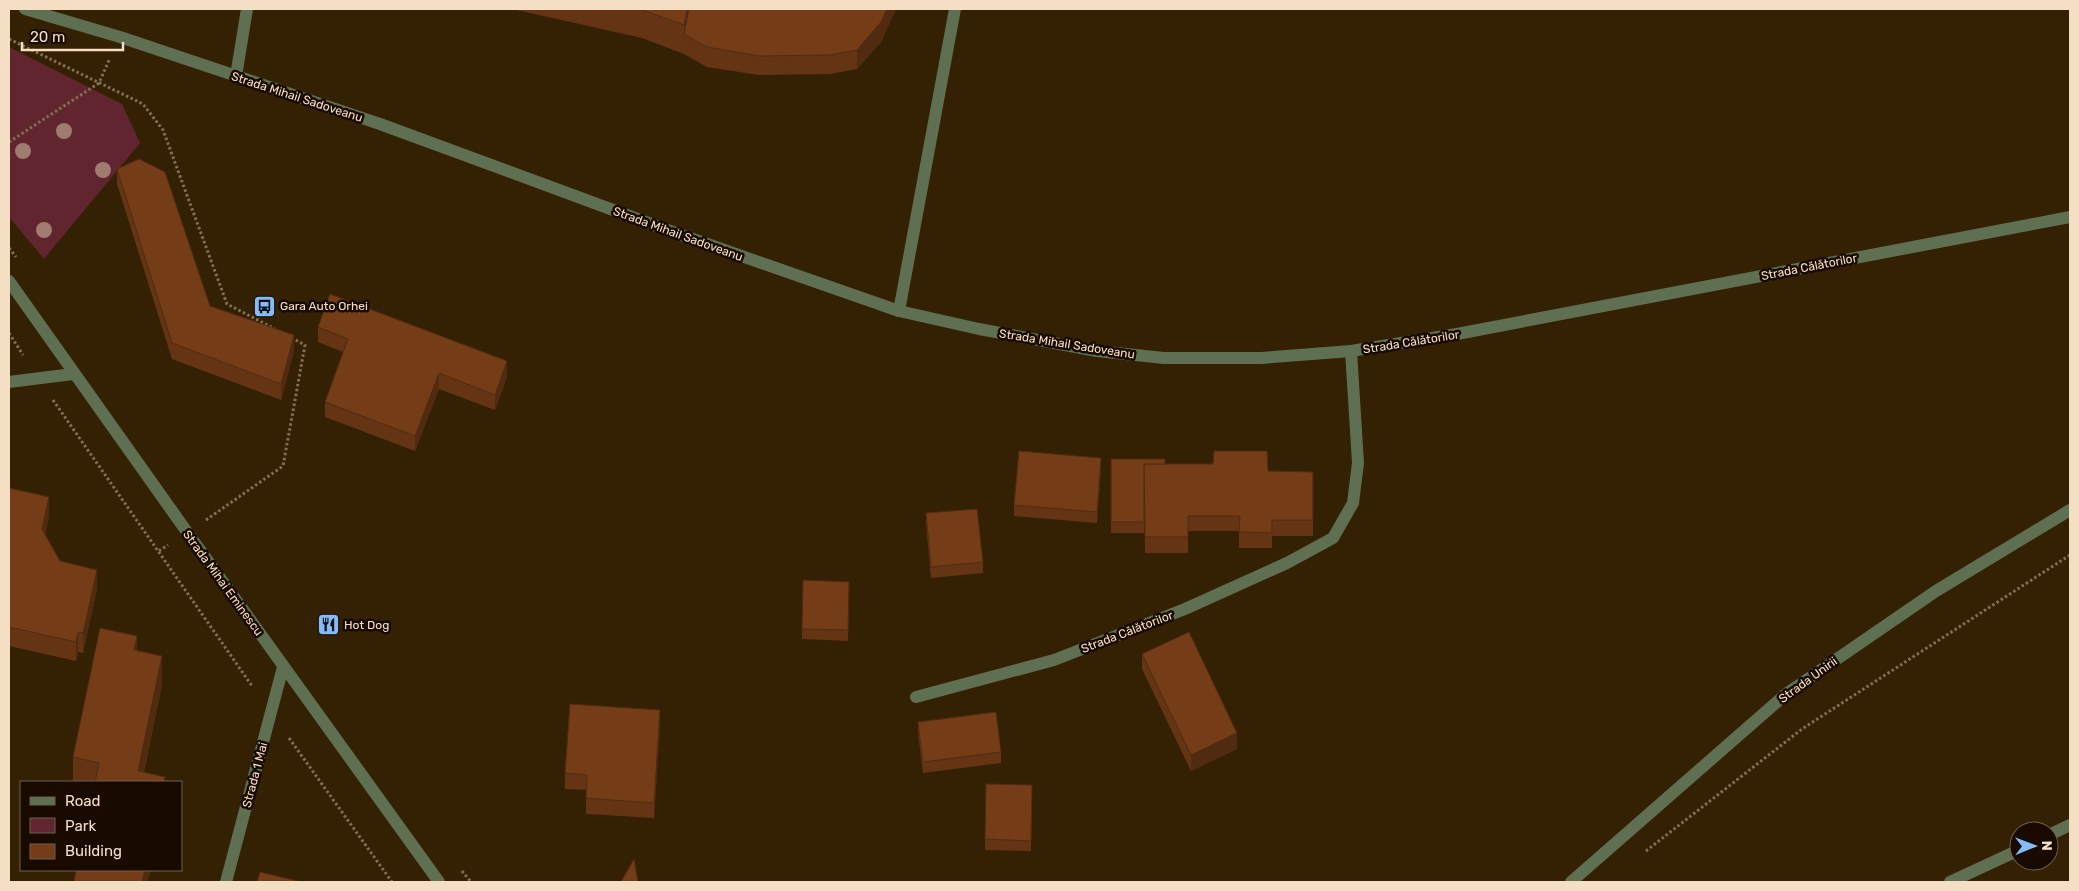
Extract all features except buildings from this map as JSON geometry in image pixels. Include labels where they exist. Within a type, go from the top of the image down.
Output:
[{"type":"street","name":"Strada Mihail Sadoveanu","points":[[25,9],[120,37],[380,124],[670,232],[899,311],[979,329],[1079,347],[1164,358],[1261,358],[1351,352]]},
{"type":"street","points":[[236,76],[248,9]]},
{"type":"street","points":[[899,311],[955,9]]},
{"type":"street","name":"Strada Călătorilor","points":[[916,697],[1054,660],[1185,609],[1287,563],[1333,538],[1353,503],[1358,463],[1351,352],[1466,332],[2070,217]]},
{"type":"street","name":"Strada Mihai Eminescu","points":[[9,282],[73,374],[439,882]]},
{"type":"street","points":[[9,382],[73,374]]},
{"type":"street","name":"Strada Unirii","points":[[1571,882],[1786,694],[1936,591],[2070,510]]},
{"type":"street","name":"Strada 1 Mai","points":[[226,882],[283,667]]},
{"type":"street","points":[[1950,882],[2009,855]]},
{"type":"path","points":[[9,142],[99,83],[120,37]]},
{"type":"path","points":[[9,39],[142,104],[163,130],[227,304],[279,331]]},
{"type":"path","points":[[202,523],[283,466],[305,345],[288,336]]},
{"type":"path","points":[[38,378],[271,713],[392,882]]},
{"type":"path","points":[[1646,852],[1802,729],[2070,555]]},
{"type":"green space","points":[[9,47],[122,104],[140,143],[44,259],[9,217]]},
{"type":"place","name":"Gara Auto Orhei","points":[[264,306]]},
{"type":"place","name":"Hot Dog","points":[[328,625]]}]
